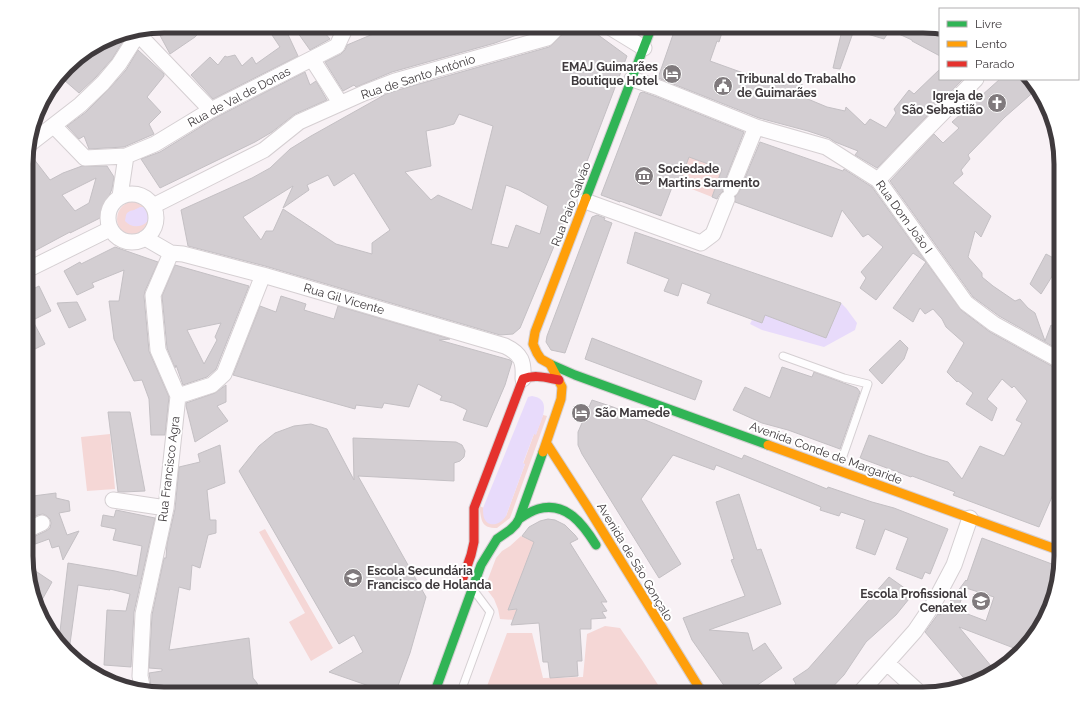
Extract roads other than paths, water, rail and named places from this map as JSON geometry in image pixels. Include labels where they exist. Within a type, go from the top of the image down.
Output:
[{"type":"main road","name":"Rua Paio Galvão","points":[[550,364],[541,359],[537,353],[534,344],[535,332],[649,33]]},
{"type":"main road","name":"Avenida Conde de Margaride","points":[[550,364],[584,378],[1054,548]]},
{"type":"main road","points":[[489,536],[510,530],[516,524],[546,444],[561,399],[562,387],[550,364]]},
{"type":"main road","name":"Avenida Conde de Margaride","points":[[523,379],[533,376],[559,380],[584,378]]},
{"type":"main road","points":[[459,587],[473,546],[474,508],[523,379]]},
{"type":"main road","name":"Avenida de São Gonçalo","points":[[546,444],[596,521],[698,687]]},
{"type":"main road","name":"Avenida de São Gonçalo","points":[[519,519],[530,512],[550,506],[565,511],[576,518],[600,550]]},
{"type":"main road","points":[[474,525],[489,536]]},
{"type":"main road","points":[[437,687],[473,589],[489,536]]},
{"type":"street","name":"Rua de Val de Donas","points":[[54,126],[85,158],[126,156],[155,144],[211,110],[337,46],[343,33]]},
{"type":"street","name":"Rua de Santo António","points":[[153,206],[264,150],[299,122],[340,103],[395,81],[547,38],[552,33]]},
{"type":"street","points":[[619,33],[644,48]]},
{"type":"street","points":[[142,35],[211,110]]},
{"type":"street","points":[[35,140],[80,105],[103,83],[119,64],[136,36]]},
{"type":"street","points":[[312,59],[338,98]]},
{"type":"street","name":"Rua Dom João I","points":[[632,79],[659,88],[756,127],[826,147],[878,180],[966,303],[994,324],[1054,357]]},
{"type":"street","points":[[878,180],[975,80]]},
{"type":"street","points":[[585,201],[701,243],[714,234],[756,127]]},
{"type":"street","points":[[120,196],[126,156]]},
{"type":"street","points":[[130,194],[140,195],[148,199],[153,206],[156,215],[155,224],[151,232],[145,238],[136,242],[127,242],[118,238],[110,229],[108,212],[113,203],[120,196],[130,194]]},
{"type":"street","points":[[33,267],[110,229]]},
{"type":"street","name":"Rua Gil Vicente","points":[[145,238],[171,253],[183,254],[263,275],[505,346],[517,353],[522,360],[524,368],[523,379]]},
{"type":"street","name":"Rua Francisco Agra","points":[[142,685],[140,676],[143,614],[166,508],[178,396],[158,350],[153,295],[171,253]]},
{"type":"street","points":[[178,396],[212,385],[224,374],[263,275]]},
{"type":"street","points":[[113,500],[166,508]]},
{"type":"street","points":[[865,687],[915,631],[934,603],[954,565],[970,518]]},
{"type":"street","points":[[33,527],[42,523]]},
{"type":"street","points":[[887,663],[913,687]]},
{"type":"lane","points":[[783,356],[844,378],[868,384],[843,456]]},
{"type":"lane","points":[[463,687],[490,612],[473,589]]},
{"type":"place","name":"EMAJ Guimarães Boutique Hotel","points":[[672,74]]},
{"type":"place","name":"Tribunal do Trabalho de Guimarães","points":[[723,86]]},
{"type":"place","name":"Igreja de São Sebastião","points":[[997,103]]},
{"type":"place","name":"Sociedade Martins Sarmento","points":[[644,176]]},
{"type":"place","name":"São Mamede","points":[[581,413]]},
{"type":"place","name":"Escola Secundária Francisco de Holanda","points":[[353,578]]},
{"type":"place","name":"Escola Profissional Cenatex","points":[[981,601]]}]
